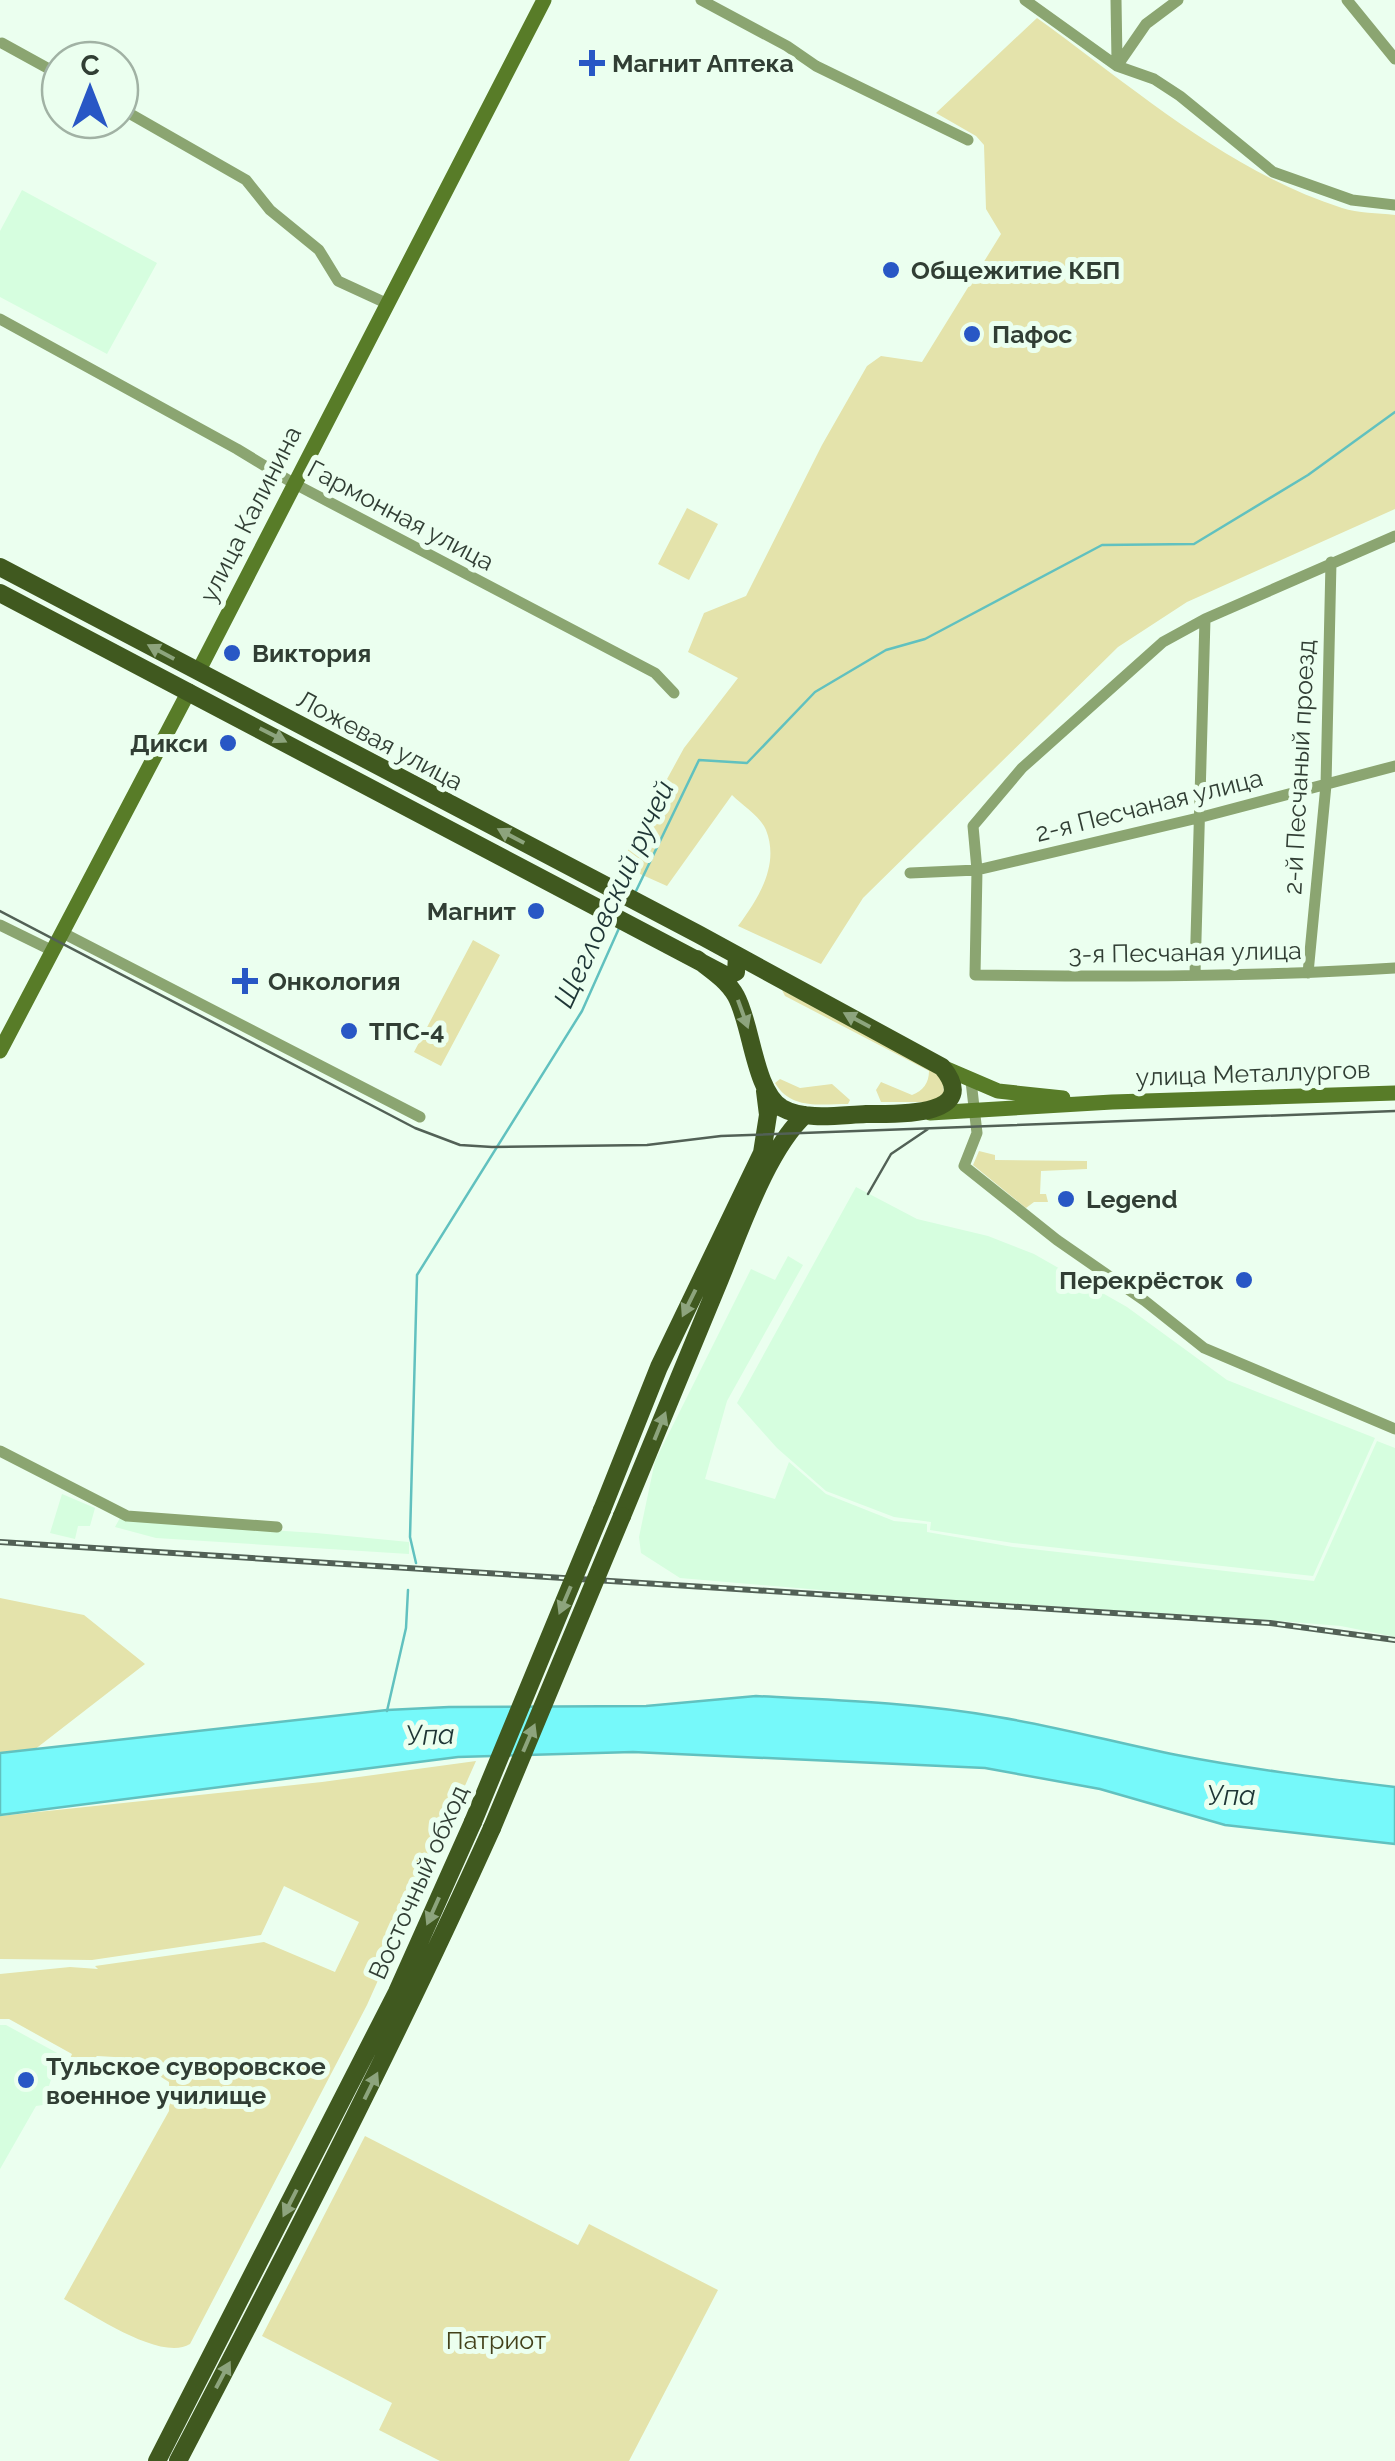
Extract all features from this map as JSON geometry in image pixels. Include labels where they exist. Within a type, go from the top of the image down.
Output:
[{"type":"main road","name":"Ложевая улица","points":[[0,567],[942,1067]]},
{"type":"main road","name":"Ложевая улица","points":[[0,593],[727,976],[736,972],[737,956]]},
{"type":"main road","name":"улица Калинина","points":[[188,691],[198,672]]},
{"type":"main road","points":[[586,900],[585,886],[597,882]]},
{"type":"main road","name":"Ложевая улица","points":[[697,960],[736,995],[764,1085]]},
{"type":"main road","points":[[764,1085],[785,1110],[805,1115],[920,1114],[949,1100],[952,1084],[942,1067]]},
{"type":"main road","name":"Восточный обход","points":[[178,2461],[415,1998],[659,1367],[762,1152],[768,1115],[764,1085]]},
{"type":"main road","name":"Восточный обход","points":[[158,2461],[482,1825],[622,1516],[739,1232],[778,1150],[805,1115]]},
{"type":"street","name":"улица Калинина","points":[[198,672],[544,0]]},
{"type":"street","points":[[701,0],[816,66],[968,140]]},
{"type":"street","points":[[1025,0],[1117,66],[1154,79],[1180,96],[1273,172],[1352,200],[1395,205]]},
{"type":"street","points":[[1116,0],[1117,66]]},
{"type":"street","points":[[1117,66],[1146,24],[1178,0]]},
{"type":"street","points":[[1346,0],[1395,59]]},
{"type":"street","points":[[2,43],[40,64]]},
{"type":"street","points":[[140,119],[246,180],[270,210],[319,250],[338,281],[388,304]]},
{"type":"street","name":"Гармонная улица","points":[[0,319],[236,448],[292,483],[656,673],[674,693]]},
{"type":"street","points":[[976,870],[973,826],[1022,768],[1163,642],[1204,619],[1395,536]]},
{"type":"street","name":"2-й Песчаный проезд","points":[[1308,974],[1326,784],[1331,562]]},
{"type":"street","points":[[1194,974],[1204,619]]},
{"type":"street","name":"улица Калинина","points":[[0,1051],[188,691]]},
{"type":"street","name":"2-я Песчаная улица","points":[[910,873],[976,870],[1198,818],[1395,766]]},
{"type":"street","name":"3-я Песчаная улица","points":[[976,870],[975,975],[1126,978],[1395,968]]},
{"type":"street","points":[[0,924],[54,951]]},
{"type":"street","points":[[63,933],[420,1117]]},
{"type":"street","name":"улица Металлургов","points":[[942,1067],[1009,1093],[1112,1102]]},
{"type":"street","points":[[971,1081],[977,1112],[976,1143],[964,1166],[1204,1348],[1395,1429]]},
{"type":"street","name":"улица Металлургов","points":[[920,1114],[1112,1102],[1395,1093]]},
{"type":"street","points":[[0,1451],[128,1516],[277,1527]]},
{"type":"shaded area","points":[[22,190],[157,263],[107,354],[0,297],[0,231]]},
{"type":"shaded area","points":[[856,1187],[917,1219],[988,1236],[1034,1254],[1127,1307],[1227,1380],[1375,1438],[1313,1576],[1013,1543],[930,1530],[931,1522],[894,1517],[826,1491],[777,1448],[737,1403]]},
{"type":"shaded area","points":[[788,1256],[803,1265],[727,1401],[705,1479],[775,1499],[789,1462],[826,1494],[894,1521],[927,1524],[927,1532],[1013,1547],[1314,1581],[1377,1441],[1395,1448],[1395,1637],[1341,1626],[680,1578],[641,1553],[639,1537],[655,1461],[751,1269],[775,1280]]},
{"type":"shaded area","points":[[62,1494],[95,1508],[90,1526],[78,1526],[75,1539],[50,1533]]},
{"type":"shaded area","points":[[121,1516],[132,1521],[409,1542],[409,1554],[156,1538],[115,1527]]},
{"type":"shaded area","name":"Тульское суворовское военное училище","points":[[0,2025],[59,2054],[43,2105],[36,2106],[0,2169]]},
{"type":"green space","points":[[1037,18],[1182,125],[1259,172],[1342,208],[1395,215],[1395,509],[1187,602],[1118,647],[863,898],[821,964],[738,926],[765,881],[770,843],[764,825],[732,795],[667,886],[620,865],[684,748],[738,678],[688,652],[704,613],[746,596],[822,445],[867,366],[881,356],[922,362],[1001,234],[986,209],[984,145],[976,136],[936,113]]},
{"type":"green space","points":[[687,508],[718,524],[689,580],[658,564]]},
{"type":"green space","points":[[473,940],[500,955],[441,1066],[414,1052]]},
{"type":"green space","points":[[782,990],[942,1072],[944,1093],[932,1102],[881,1102],[876,1090],[881,1082],[912,1095],[925,1086],[929,1071],[785,996]]},
{"type":"green space","points":[[780,1079],[800,1088],[832,1084],[850,1100],[848,1104],[798,1102],[782,1092],[775,1083]]},
{"type":"green space","points":[[979,1151],[995,1155],[995,1160],[1087,1161],[1087,1169],[1041,1171],[1040,1194],[1046,1194],[1048,1202],[1034,1202],[1026,1208],[973,1165]]},
{"type":"green space","points":[[0,1598],[84,1615],[145,1664],[34,1750],[0,1753]]},
{"type":"green space","points":[[476,1761],[367,2005],[190,2344],[177,2348],[145,2342],[64,2299],[169,2111],[169,2082],[131,2058],[97,2056],[80,2068],[67,2066],[72,2054],[9,2019],[0,2019],[0,1974],[70,1967],[98,1969],[95,1966],[264,1942],[335,1972],[359,1922],[284,1886],[261,1935],[92,1960],[0,1959],[0,1816],[322,1782]]},
{"type":"green space","name":"Патриот","points":[[365,2136],[578,2245],[589,2224],[718,2290],[629,2461],[440,2461],[379,2430],[392,2403],[262,2336]]},
{"type":"water","name":"Упа","points":[[756,1696],[968,1712],[1204,1760],[1395,1787],[1395,1844],[1225,1825],[1100,1789],[985,1768],[633,1752],[458,1757],[0,1815],[0,1753],[387,1710],[646,1706]]},
{"type":"waterway","name":"Щегловский ручей","points":[[636,891],[699,760],[747,763],[815,692],[886,650],[925,639],[1102,545],[1194,544],[1308,475],[1395,412]]},
{"type":"waterway","name":"Щегловский ручей","points":[[416,1563],[410,1537],[417,1275],[582,1011],[620,926]]},
{"type":"waterway","name":"Щегловский ручей","points":[[387,1711],[406,1628],[408,1590]]},
{"type":"tram line","points":[[0,911],[415,1128],[460,1145],[647,1145],[721,1136],[1395,1111]]},
{"type":"tram line","points":[[868,1194],[891,1154],[928,1129]]},
{"type":"railway","points":[[0,1542],[1270,1623],[1395,1640]]},
{"type":"place","name":"Магнит Аптека","points":[[592,63]]},
{"type":"place","name":"Общежитие КБП","points":[[891,270]]},
{"type":"place","name":"Пафос","points":[[972,334]]},
{"type":"place","name":"Виктория","points":[[232,653]]},
{"type":"place","name":"Дикси","points":[[228,743]]},
{"type":"place","name":"Магнит","points":[[536,911]]},
{"type":"place","name":"Онкология","points":[[245,981]]},
{"type":"place","name":"ТПС-4","points":[[349,1031]]},
{"type":"place","name":"Legend","points":[[1066,1199]]},
{"type":"place","name":"Перекрёсток","points":[[1244,1280]]},
{"type":"place","name":"Тульское суворовское военное училище","points":[[26,2080]]}]
